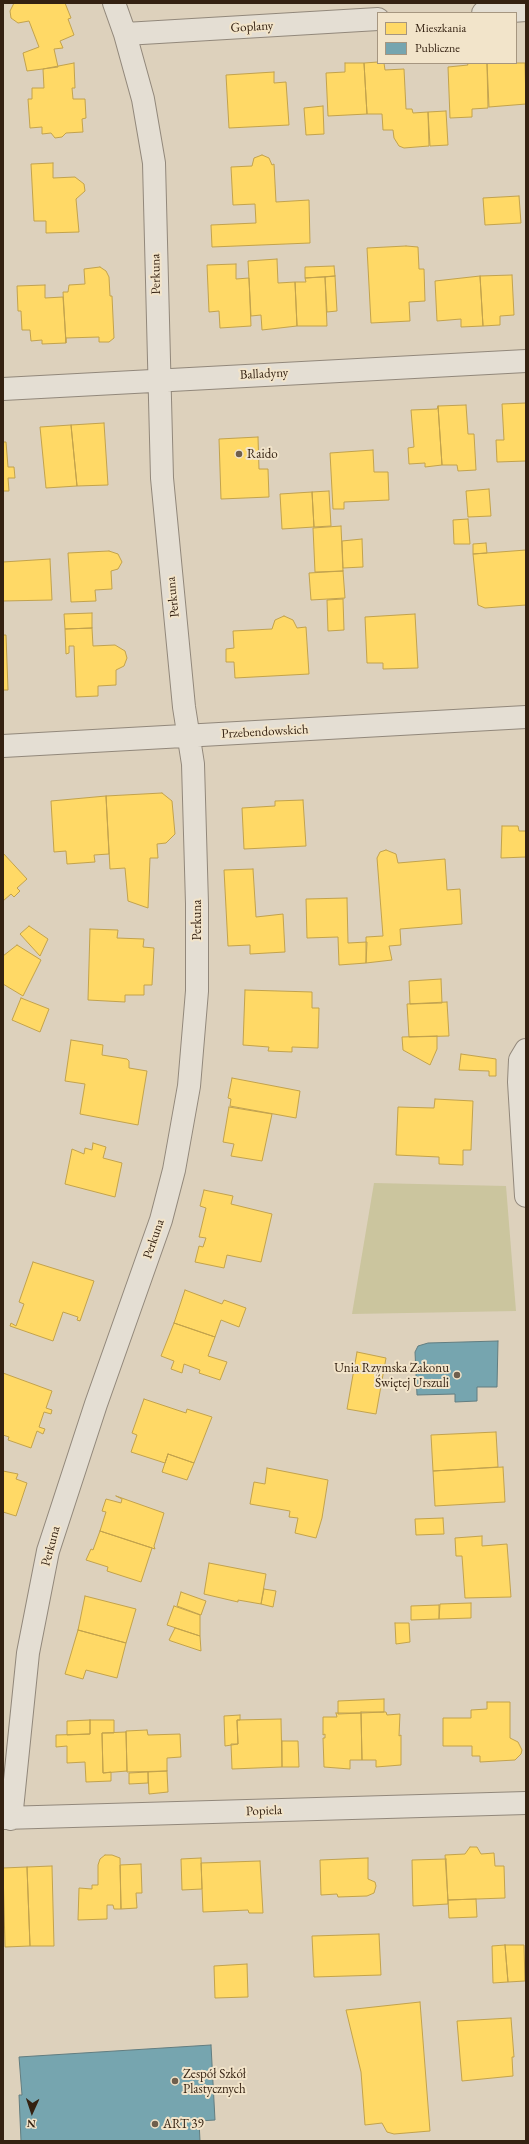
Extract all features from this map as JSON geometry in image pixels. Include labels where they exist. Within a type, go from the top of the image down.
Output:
[{"type":"street","name":"Perkuna","points":[[7,1819],[28,1653],[48,1551],[96,1404],[161,1220],[174,1170],[189,1086],[197,991],[197,904],[193,764],[170,577],[163,485],[154,163],[143,98],[125,34],[114,3]]},
{"type":"street","points":[[497,12],[526,10]]},
{"type":"street","name":"Goplany","points":[[125,34],[377,19]]},
{"type":"street","name":"Balladyny","points":[[3,389],[526,361]]},
{"type":"street","name":"Przebendowskich","points":[[3,746],[526,717]]},
{"type":"street","points":[[526,1050],[520,1060],[519,1082],[526,1196]]},
{"type":"street","name":"Popiela","points":[[7,1819],[526,1803]]},
{"type":"shaded area","points":[[374,1183],[506,1186],[516,1311],[352,1314]]},
{"type":"building: Mieszkania","points":[[14,3],[65,3],[71,18],[68,19],[74,35],[60,41],[63,48],[54,49],[58,67],[27,71],[23,53],[39,47],[29,21],[18,23],[11,18],[10,11]]},
{"type":"building: Mieszkania","points":[[377,62],[377,64],[384,64],[385,70],[404,69],[406,109],[412,109],[413,113],[428,112],[429,146],[404,148],[399,146],[394,138],[393,130],[383,130],[382,114],[367,114],[364,63]]},
{"type":"building: Mieszkania","points":[[74,63],[75,88],[72,88],[73,99],[85,99],[86,118],[82,119],[83,132],[66,133],[62,137],[55,138],[51,133],[42,134],[42,127],[30,128],[28,99],[32,99],[32,88],[44,88],[43,69]]},
{"type":"building: Mieszkania","points":[[345,63],[364,63],[367,114],[328,116],[326,73],[345,72]]},
{"type":"building: Mieszkania","points":[[525,63],[526,104],[489,107],[487,64]]},
{"type":"building: Mieszkania","points":[[487,64],[488,108],[472,109],[472,117],[450,118],[448,67]]},
{"type":"building: Mieszkania","points":[[274,72],[274,83],[286,82],[289,125],[229,128],[226,75]]},
{"type":"building: Mieszkania","points":[[323,106],[324,134],[306,135],[304,108]]},
{"type":"building: Mieszkania","points":[[446,111],[448,145],[430,146],[428,112]]},
{"type":"building: Mieszkania","points":[[262,155],[269,158],[272,165],[274,164],[276,202],[309,200],[310,243],[212,247],[211,225],[256,223],[255,204],[233,205],[231,167],[252,166],[254,158]]},
{"type":"building: Mieszkania","points":[[53,163],[53,178],[75,177],[84,184],[85,191],[76,199],[79,232],[46,233],[46,221],[34,221],[31,164]]},
{"type":"building: Mieszkania","points":[[519,196],[521,223],[485,225],[483,198]]},
{"type":"building: Mieszkania","points":[[406,246],[418,247],[419,269],[424,269],[425,301],[409,302],[410,321],[371,323],[367,248]]},
{"type":"building: Mieszkania","points":[[277,259],[278,283],[295,282],[297,326],[262,330],[261,315],[251,316],[248,261]]},
{"type":"building: Mieszkania","points":[[236,264],[236,279],[249,278],[251,326],[220,328],[219,311],[209,312],[207,265]]},
{"type":"building: Mieszkania","points":[[334,266],[335,276],[305,278],[305,267]]},
{"type":"building: Mieszkania","points":[[100,267],[106,271],[109,277],[110,296],[112,296],[114,338],[109,342],[99,342],[99,337],[66,338],[66,343],[63,292],[68,292],[69,285],[85,284],[84,269]]},
{"type":"building: Mieszkania","points":[[512,275],[514,315],[500,316],[500,325],[483,326],[480,276]]},
{"type":"building: Mieszkania","points":[[335,276],[337,311],[327,312],[325,277]]},
{"type":"building: Mieszkania","points":[[480,276],[483,326],[461,327],[461,319],[437,321],[435,281]]},
{"type":"building: Mieszkania","points":[[325,277],[327,326],[297,326],[295,282],[306,282],[305,278]]},
{"type":"building: Mieszkania","points":[[45,285],[45,298],[63,297],[66,343],[42,344],[42,340],[31,341],[30,330],[22,330],[21,311],[18,311],[17,286]]},
{"type":"building: Mieszkania","points":[[526,403],[526,461],[497,462],[496,440],[504,440],[502,404]]},
{"type":"building: Mieszkania","points":[[466,405],[468,434],[474,434],[476,470],[458,471],[457,465],[442,465],[438,406]]},
{"type":"building: Mieszkania","points":[[438,406],[442,465],[425,467],[425,463],[409,464],[408,448],[414,447],[411,410],[437,409]]},
{"type":"building: Mieszkania","points":[[104,423],[108,485],[77,486],[71,425]]},
{"type":"building: Mieszkania","points":[[71,425],[77,486],[46,488],[40,427]]},
{"type":"building: Mieszkania","name":"Raido","points":[[258,437],[259,469],[268,469],[269,497],[221,499],[219,439]]},
{"type":"building: Mieszkania","points":[[3,442],[6,442],[8,467],[14,467],[15,478],[8,478],[9,491],[3,491]]},
{"type":"building: Mieszkania","points":[[373,450],[374,472],[388,472],[389,500],[344,502],[344,509],[333,509],[330,453]]},
{"type":"building: Mieszkania","points":[[489,489],[491,516],[468,517],[466,491]]},
{"type":"building: Mieszkania","points":[[329,491],[331,526],[314,527],[312,492]]},
{"type":"building: Mieszkania","points":[[312,492],[314,527],[282,529],[280,494]]},
{"type":"building: Mieszkania","points":[[468,519],[470,544],[454,544],[453,520]]},
{"type":"building: Mieszkania","points":[[341,526],[343,571],[315,572],[313,528]]},
{"type":"building: Mieszkania","points":[[362,539],[363,567],[343,568],[342,541]]},
{"type":"building: Mieszkania","points":[[486,543],[487,553],[473,554],[473,544]]},
{"type":"building: Mieszkania","points":[[526,550],[526,605],[485,608],[478,605],[473,554]]},
{"type":"building: Mieszkania","points":[[109,551],[118,554],[122,562],[118,569],[111,571],[112,589],[95,590],[96,601],[71,602],[68,553]]},
{"type":"building: Mieszkania","points":[[50,559],[52,600],[3,601],[3,562]]},
{"type":"building: Mieszkania","points":[[343,571],[345,598],[311,600],[309,573]]},
{"type":"building: Mieszkania","points":[[343,599],[344,630],[328,631],[327,600]]},
{"type":"building: Mieszkania","points":[[92,613],[92,628],[65,629],[64,614]]},
{"type":"building: Mieszkania","points":[[415,614],[418,668],[383,669],[383,663],[367,663],[365,617]]},
{"type":"building: Mieszkania","points":[[284,616],[293,620],[297,628],[306,627],[309,674],[235,678],[234,662],[226,662],[226,649],[234,648],[233,631],[272,629],[275,620]]},
{"type":"building: Mieszkania","points":[[92,628],[93,646],[115,645],[125,651],[127,658],[124,666],[116,670],[116,685],[98,686],[98,696],[76,697],[74,646],[69,646],[69,653],[66,654],[65,629]]},
{"type":"building: Mieszkania","points":[[3,635],[6,635],[8,690],[3,690]]},
{"type":"building: Mieszkania","points":[[162,793],[172,801],[175,834],[166,843],[157,844],[158,858],[150,858],[148,908],[128,901],[125,868],[110,869],[106,796]]},
{"type":"building: Mieszkania","points":[[106,796],[109,854],[94,855],[95,862],[67,864],[66,851],[54,852],[51,801]]},
{"type":"building: Mieszkania","points":[[303,800],[306,846],[244,849],[242,808],[275,806],[275,801]]},
{"type":"building: Mieszkania","points":[[502,826],[518,826],[519,831],[526,831],[526,857],[501,858]]},
{"type":"building: Mieszkania","points":[[386,850],[396,854],[398,863],[445,859],[447,890],[460,889],[462,924],[400,929],[401,945],[389,946],[392,960],[366,963],[366,937],[383,936],[377,858],[380,852]]},
{"type":"building: Mieszkania","points":[[3,853],[27,879],[17,888],[20,891],[14,897],[11,894],[3,901]]},
{"type":"building: Mieszkania","points":[[253,869],[256,917],[283,914],[285,952],[250,954],[250,945],[228,946],[224,870]]},
{"type":"building: Mieszkania","points":[[347,898],[348,943],[367,942],[366,963],[339,965],[338,937],[307,938],[306,899]]},
{"type":"building: Mieszkania","points":[[29,926],[48,939],[40,956],[20,934]]},
{"type":"building: Mieszkania","points":[[90,929],[118,930],[117,938],[144,939],[143,947],[154,948],[152,985],[144,985],[144,995],[125,995],[125,1002],[88,1000]]},
{"type":"building: Mieszkania","points":[[17,945],[41,960],[23,996],[3,984],[3,956]]},
{"type":"building: Mieszkania","points":[[441,979],[442,1003],[410,1004],[409,981]]},
{"type":"building: Mieszkania","points":[[245,990],[312,992],[312,1008],[319,1008],[318,1048],[292,1047],[292,1052],[268,1051],[269,1047],[243,1045]]},
{"type":"building: Mieszkania","points":[[21,998],[49,1009],[40,1032],[12,1020]]},
{"type":"building: Mieszkania","points":[[447,1002],[449,1036],[409,1037],[407,1004]]},
{"type":"building: Mieszkania","points":[[437,1036],[437,1049],[430,1065],[403,1050],[402,1037]]},
{"type":"building: Mieszkania","points":[[71,1040],[103,1045],[102,1055],[127,1059],[129,1061],[129,1068],[147,1071],[138,1125],[80,1114],[85,1084],[65,1081]]},
{"type":"building: Mieszkania","points":[[461,1054],[496,1059],[496,1076],[489,1076],[489,1071],[459,1070]]},
{"type":"building: Mieszkania","points":[[232,1078],[300,1091],[296,1118],[230,1106],[231,1099],[228,1098]]},
{"type":"building: Mieszkania","points":[[435,1099],[473,1101],[471,1150],[463,1150],[463,1165],[439,1164],[439,1157],[396,1155],[398,1107],[434,1108]]},
{"type":"building: Mieszkania","points":[[229,1107],[272,1114],[262,1161],[231,1156],[234,1144],[223,1142]]},
{"type":"building: Mieszkania","points":[[93,1143],[106,1147],[103,1158],[122,1163],[115,1197],[65,1184],[72,1149],[84,1154],[85,1148],[92,1150]]},
{"type":"building: Mieszkania","points":[[204,1190],[233,1196],[231,1204],[272,1214],[261,1262],[227,1255],[224,1268],[195,1262],[199,1246],[203,1247],[206,1238],[199,1237],[206,1208],[200,1206]]},
{"type":"building: Mieszkania","points":[[33,1262],[94,1281],[80,1321],[77,1320],[78,1317],[63,1312],[53,1341],[10,1326],[11,1323],[16,1326],[24,1304],[19,1302]]},
{"type":"building: Mieszkania","points":[[185,1290],[222,1304],[224,1300],[246,1308],[239,1327],[221,1320],[215,1337],[174,1323]]},
{"type":"building: Mieszkania","points":[[174,1323],[215,1337],[208,1356],[227,1362],[220,1380],[199,1373],[200,1370],[184,1364],[182,1373],[171,1369],[174,1361],[161,1356]]},
{"type":"building: Mieszkania","points":[[357,1352],[386,1358],[376,1414],[347,1409]]},
{"type":"building: Mieszkania","points":[[3,1373],[52,1391],[46,1408],[52,1410],[51,1414],[44,1412],[39,1427],[45,1429],[43,1434],[37,1431],[31,1448],[8,1440],[9,1437],[3,1435]]},
{"type":"building: Mieszkania","points":[[144,1399],[186,1413],[187,1409],[212,1417],[194,1463],[168,1454],[165,1463],[131,1452],[137,1435],[132,1433]]},
{"type":"building: Mieszkania","points":[[496,1432],[498,1467],[433,1471],[431,1435]]},
{"type":"building: Mieszkania","points":[[168,1454],[194,1463],[187,1480],[162,1472]]},
{"type":"building: Mieszkania","points":[[503,1467],[505,1502],[435,1506],[433,1471]]},
{"type":"building: Mieszkania","points":[[267,1468],[328,1480],[322,1518],[316,1538],[295,1533],[298,1518],[289,1517],[290,1511],[250,1504],[254,1482],[265,1484]]},
{"type":"building: Mieszkania","points":[[3,1471],[18,1474],[16,1479],[27,1483],[16,1516],[3,1512]]},
{"type":"building: Mieszkania","points":[[116,1496],[164,1513],[154,1546],[155,1549],[100,1531],[106,1512],[102,1511],[106,1499],[121,1503],[122,1499]]},
{"type":"building: Mieszkania","points":[[443,1518],[444,1534],[416,1535],[415,1519]]},
{"type":"building: Mieszkania","points":[[100,1531],[152,1548],[141,1582],[107,1571],[108,1567],[86,1560],[91,1549],[93,1550]]},
{"type":"building: Mieszkania","points":[[482,1536],[482,1546],[507,1544],[511,1597],[465,1598],[462,1556],[456,1556],[455,1538]]},
{"type":"building: Mieszkania","points":[[209,1563],[266,1574],[261,1604],[238,1600],[238,1602],[204,1594]]},
{"type":"building: Mieszkania","points":[[264,1589],[276,1591],[273,1607],[261,1604]]},
{"type":"building: Mieszkania","points":[[181,1592],[206,1601],[201,1615],[177,1606]]},
{"type":"building: Mieszkania","points":[[85,1596],[136,1609],[126,1643],[78,1630]]},
{"type":"building: Mieszkania","points":[[471,1603],[471,1618],[439,1619],[440,1604]]},
{"type":"building: Mieszkania","points":[[439,1605],[439,1619],[411,1620],[411,1606]]},
{"type":"building: Mieszkania","points":[[174,1606],[200,1615],[200,1636],[167,1625]]},
{"type":"building: Mieszkania","points":[[395,1623],[409,1623],[410,1642],[396,1644]]},
{"type":"building: Mieszkania","points":[[175,1628],[200,1636],[201,1651],[169,1640]]},
{"type":"building: Mieszkania","points":[[78,1630],[126,1643],[117,1678],[86,1670],[83,1679],[65,1674]]},
{"type":"building: Mieszkania","points":[[384,1699],[384,1712],[338,1714],[338,1701]]},
{"type":"building: Mieszkania","points":[[487,1702],[510,1702],[510,1738],[518,1742],[522,1750],[521,1754],[515,1760],[480,1762],[480,1756],[472,1756],[472,1746],[443,1746],[443,1718],[471,1718],[471,1710],[487,1709]]},
{"type":"building: Mieszkania","points":[[361,1712],[386,1712],[387,1715],[400,1714],[399,1736],[401,1735],[401,1765],[376,1767],[376,1760],[362,1760]]},
{"type":"building: Mieszkania","points":[[336,1713],[361,1713],[362,1760],[350,1760],[350,1769],[324,1767],[323,1738],[325,1738],[325,1734],[323,1735],[323,1717],[337,1717]]},
{"type":"building: Mieszkania","points":[[240,1715],[240,1720],[237,1720],[238,1744],[225,1746],[224,1716]]},
{"type":"building: Mieszkania","points":[[281,1719],[282,1767],[232,1769],[231,1744],[238,1744],[237,1720]]},
{"type":"building: Mieszkania","points":[[90,1720],[114,1720],[114,1733],[102,1733],[103,1773],[111,1772],[111,1781],[86,1782],[85,1762],[67,1763],[67,1746],[56,1747],[56,1735],[90,1734]]},
{"type":"building: Mieszkania","points":[[90,1720],[90,1734],[67,1735],[67,1721]]},
{"type":"building: Mieszkania","points":[[147,1730],[148,1735],[180,1734],[181,1757],[167,1758],[167,1771],[127,1772],[126,1731]]},
{"type":"building: Mieszkania","points":[[126,1732],[127,1771],[103,1773],[102,1733]]},
{"type":"building: Mieszkania","points":[[282,1741],[298,1741],[299,1767],[282,1767]]},
{"type":"building: Mieszkania","points":[[167,1771],[168,1792],[149,1794],[148,1772]]},
{"type":"building: Mieszkania","points":[[148,1772],[148,1783],[129,1784],[129,1773]]},
{"type":"building: Mieszkania","points":[[470,1847],[477,1847],[481,1854],[494,1853],[495,1866],[504,1866],[505,1898],[448,1900],[445,1855],[465,1854]]},
{"type":"building: Mieszkania","points":[[105,1855],[112,1855],[120,1858],[121,1909],[114,1909],[113,1905],[107,1905],[107,1919],[78,1920],[79,1888],[92,1889],[92,1885],[98,1885],[98,1865],[100,1859]]},
{"type":"building: Mieszkania","points":[[201,1858],[202,1889],[182,1890],[181,1859]]},
{"type":"building: Mieszkania","points":[[368,1858],[368,1879],[375,1882],[376,1886],[374,1893],[367,1896],[338,1897],[337,1894],[321,1895],[320,1860]]},
{"type":"building: Mieszkania","points":[[446,1859],[448,1904],[413,1906],[412,1860]]},
{"type":"building: Mieszkania","points":[[260,1861],[263,1913],[249,1913],[248,1910],[203,1912],[201,1863]]},
{"type":"building: Mieszkania","points":[[141,1864],[142,1893],[136,1893],[137,1908],[121,1909],[120,1865]]},
{"type":"building: Mieszkania","points":[[52,1866],[54,1946],[30,1946],[27,1867]]},
{"type":"building: Mieszkania","points":[[27,1867],[30,1946],[5,1947],[3,1868]]},
{"type":"building: Mieszkania","points":[[476,1899],[477,1917],[449,1918],[448,1900]]},
{"type":"building: Mieszkania","points":[[379,1934],[381,1975],[314,1977],[312,1936]]},
{"type":"building: Mieszkania","points":[[505,1945],[508,1982],[493,1983],[492,1946]]},
{"type":"building: Mieszkania","points":[[505,1945],[524,1945],[525,1981],[508,1982]]},
{"type":"building: Mieszkania","points":[[247,1964],[248,1997],[215,1998],[214,1966]]},
{"type":"building: Mieszkania","points":[[420,2002],[430,2131],[394,2134],[387,2132],[382,2123],[365,2125],[361,2072],[346,2010]]},
{"type":"building: Mieszkania","points":[[511,2018],[514,2057],[512,2057],[513,2076],[462,2081],[457,2021]]},
{"type":"building: Publiczne","name":"Unia Rzymska Zakonu Świętej Urszuli","points":[[498,1341],[497,1387],[477,1387],[477,1401],[455,1402],[455,1394],[417,1395],[415,1352],[418,1346],[428,1343]]},
{"type":"building: Publiczne","points":[[211,2045],[215,2120],[199,2121],[200,2141],[21,2141],[19,2095],[22,2095],[19,2057]]},
{"type":"place","name":"Raido","points":[[239,454]]},
{"type":"place","name":"Unia Rzymska Zakonu Świętej Urszuli","points":[[457,1375]]},
{"type":"place","name":"Zespół Szkół Plastycznych","points":[[175,2081]]},
{"type":"place","name":"ART 39","points":[[155,2124]]}]
